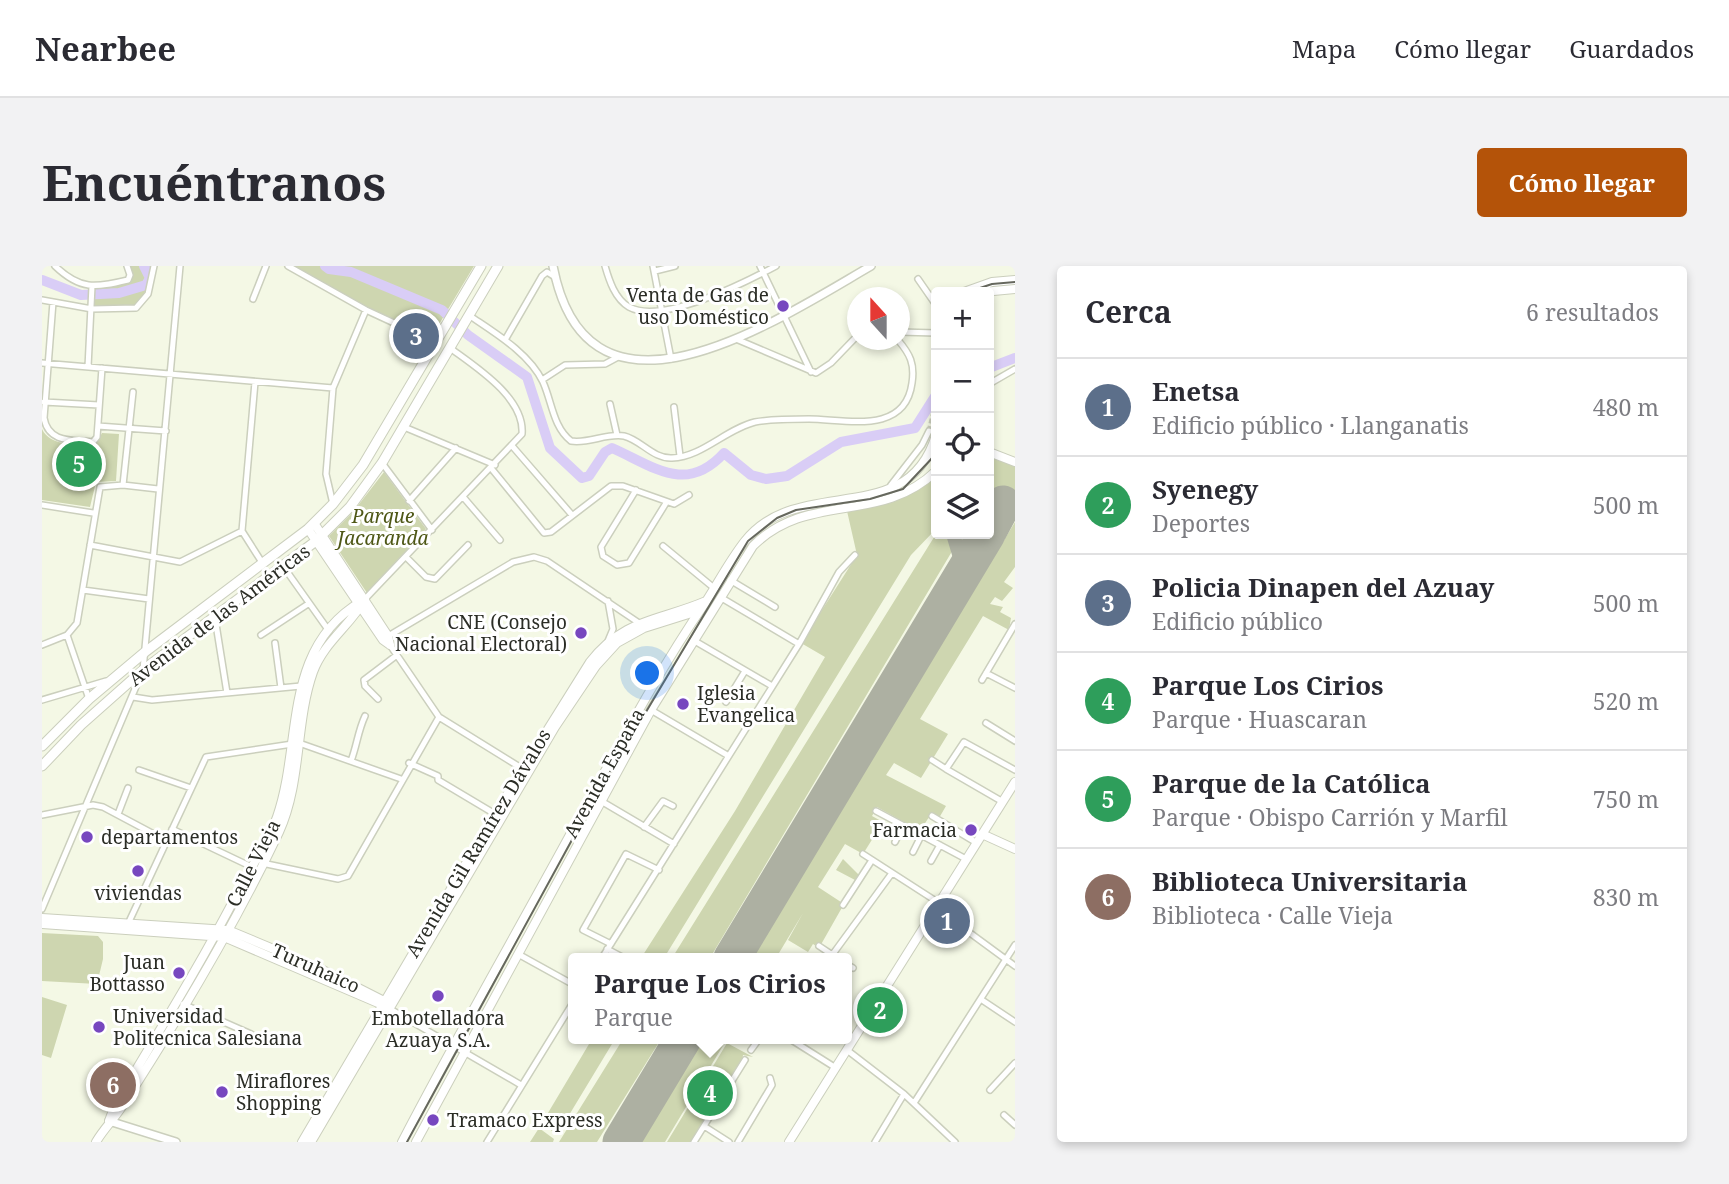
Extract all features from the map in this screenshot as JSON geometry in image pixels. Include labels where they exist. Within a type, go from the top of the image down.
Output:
[{"type":"main road","name":"Avenida de las Américas","points":[[42,746],[110,680],[263,564],[311,526],[333,504],[375,445],[443,328],[483,266]]},
{"type":"main road","name":"Avenida de las Américas","points":[[42,766],[143,670],[320,538],[350,507],[382,463],[497,266]]},
{"type":"main road","points":[[978,287],[992,282],[1015,280]]},
{"type":"main road","points":[[994,291],[1015,289]]},
{"type":"main road","name":"Avenida España","points":[[415,1142],[651,710],[693,640],[710,604],[714,588],[744,541],[777,514],[805,504],[884,493],[919,469],[931,446]]},
{"type":"main road","points":[[994,454],[1015,462]]},
{"type":"main road","name":"Avenida España","points":[[402,1142],[612,755],[699,611],[720,597],[752,546],[775,527],[818,512],[898,498],[920,486],[931,476]]},
{"type":"main road","points":[[311,526],[387,640]]},
{"type":"main road","name":"Calle Vieja","points":[[96,1142],[263,863],[285,818],[301,687],[314,653],[329,631],[361,603]]},
{"type":"main road","name":"Calle Vieja","points":[[222,933],[250,868],[278,815],[314,670],[327,646],[361,603]]},
{"type":"main road","name":"Avenida Gil Ramírez Dávalos","points":[[302,1142],[527,771],[586,668],[608,641],[642,625],[710,604]]},
{"type":"main road","name":"Avenida Gil Ramírez Dávalos","points":[[556,720],[607,652],[624,638],[642,625],[699,611]]},
{"type":"main road","points":[[668,620],[680,625],[682,636]]},
{"type":"main road","name":"Avenida Gil Ramírez Dávalos","points":[[311,1142],[386,1004],[495,814],[527,771]]},
{"type":"main road","points":[[852,1042],[1015,782]]},
{"type":"main road","points":[[982,834],[1015,849]]},
{"type":"main road","points":[[42,918],[222,933],[386,1004]]},
{"type":"main road","points":[[42,924],[127,926]]},
{"type":"main road","points":[[789,1142],[851,1044]]},
{"type":"street","points":[[55,266],[73,283],[92,288],[128,280],[130,275],[127,266]]},
{"type":"street","points":[[42,300],[136,308],[148,294],[154,266]]},
{"type":"street","points":[[42,909],[143,670],[180,266]]},
{"type":"street","points":[[253,299],[266,266]]},
{"type":"street","points":[[288,266],[366,310],[435,342]]},
{"type":"street","points":[[553,266],[566,309],[581,334],[600,350],[618,357],[651,361],[671,359],[734,339],[784,316],[871,266]]},
{"type":"street","points":[[605,266],[614,289],[625,304],[640,311],[663,309],[699,300],[776,266]]},
{"type":"street","points":[[671,359],[654,268],[675,266]]},
{"type":"street","points":[[760,266],[811,372]]},
{"type":"street","points":[[505,340],[542,276],[547,272],[555,277]]},
{"type":"street","points":[[918,279],[931,298]]},
{"type":"street","points":[[89,367],[92,288]]},
{"type":"street","points":[[53,302],[50,364],[44,402],[45,426],[53,436],[93,442],[98,426],[102,368]]},
{"type":"street","points":[[333,504],[326,474],[333,388],[366,310]]},
{"type":"street","points":[[469,316],[505,340],[542,380],[561,433],[571,441],[617,435],[631,438],[660,456],[680,456],[705,446],[725,433],[756,422],[808,419],[864,423],[883,419],[905,401],[912,388],[912,358],[906,350]]},
{"type":"street","points":[[910,332],[931,333]]},
{"type":"street","points":[[734,339],[811,372],[825,368],[847,346]]},
{"type":"street","points":[[450,348],[498,388],[519,411],[523,434],[513,447],[572,515]]},
{"type":"street","points":[[542,380],[565,365],[605,364],[618,357]]},
{"type":"street","points":[[42,363],[333,388]]},
{"type":"street","points":[[994,381],[1015,369]]},
{"type":"street","points":[[255,382],[242,531],[263,564]]},
{"type":"street","points":[[123,485],[132,392]]},
{"type":"street","points":[[44,402],[99,405]]},
{"type":"street","points":[[610,404],[617,435]]},
{"type":"street","points":[[674,407],[680,456]]},
{"type":"street","points":[[98,426],[166,431]]},
{"type":"street","points":[[403,427],[456,448],[493,467],[539,530],[551,532],[611,486],[636,490],[666,503],[678,503],[689,495]]},
{"type":"street","name":"Calle Vieja","points":[[361,603],[513,447]]},
{"type":"street","points":[[409,500],[456,448]]},
{"type":"street","points":[[382,463],[432,530]]},
{"type":"street","points":[[42,645],[67,635],[77,623],[93,513],[100,487],[123,485],[159,489]]},
{"type":"street","points":[[636,490],[601,547],[603,556],[617,565],[629,563],[666,503]]},
{"type":"street","points":[[464,498],[500,540]]},
{"type":"street","points":[[42,505],[93,513]]},
{"type":"street","points":[[90,545],[182,561],[242,531]]},
{"type":"street","points":[[406,557],[426,578],[435,579],[468,545]]},
{"type":"street","points":[[663,546],[714,588]]},
{"type":"street","points":[[605,953],[799,644],[839,572],[855,555]]},
{"type":"street","points":[[527,771],[439,717],[387,640],[513,562],[526,558],[547,561],[642,625]]},
{"type":"street","points":[[283,566],[329,631]]},
{"type":"street","points":[[730,580],[775,607]]},
{"type":"street","points":[[83,590],[149,599]]},
{"type":"street","points":[[720,597],[799,644]]},
{"type":"street","points":[[608,601],[613,629],[608,641]]},
{"type":"street","points":[[261,635],[308,604]]},
{"type":"street","points":[[215,618],[227,693]]},
{"type":"street","points":[[982,680],[1015,624]]},
{"type":"street","points":[[67,635],[89,699]]},
{"type":"street","points":[[693,640],[772,686]]},
{"type":"street","points":[[275,643],[281,688]]},
{"type":"street","points":[[378,699],[365,686],[364,680],[397,655]]},
{"type":"street","points":[[726,702],[745,671]]},
{"type":"street","points":[[986,673],[1015,688]]},
{"type":"street","points":[[42,700],[110,680]]},
{"type":"street","points":[[115,695],[152,700],[301,687]]},
{"type":"street","points":[[651,710],[727,755]]},
{"type":"street","points":[[351,761],[365,716]]},
{"type":"street","points":[[172,829],[250,868],[263,863],[338,880],[348,876],[410,763],[439,717]]},
{"type":"street","points":[[986,723],[1015,741]]},
{"type":"street","points":[[946,769],[964,742],[1015,770]]},
{"type":"street","points":[[127,926],[206,757],[295,743],[401,779]]},
{"type":"street","points":[[932,760],[1003,802]]},
{"type":"street","points":[[410,763],[438,776],[438,780],[495,814]]},
{"type":"street","points":[[139,770],[191,788]]},
{"type":"street","points":[[118,814],[128,788]]},
{"type":"street","points":[[601,801],[674,844]]},
{"type":"street","points":[[644,827],[663,801],[673,806]]},
{"type":"street","points":[[42,815],[86,806],[103,807],[165,841]]},
{"type":"street","points":[[876,811],[966,859]]},
{"type":"street","points":[[932,816],[977,843]]},
{"type":"street","points":[[895,842],[903,826]]},
{"type":"street","points":[[913,852],[922,836]]},
{"type":"street","points":[[931,861],[940,845]]},
{"type":"street","points":[[617,953],[583,930],[626,854],[659,870]]},
{"type":"street","points":[[863,854],[937,905],[1015,966]]},
{"type":"street","points":[[843,905],[872,860]]},
{"type":"street","points":[[836,953],[892,873]]},
{"type":"street","points":[[914,1103],[1015,945]]},
{"type":"street","points":[[819,946],[828,953]]},
{"type":"street","points":[[518,954],[568,982]]},
{"type":"street","points":[[982,1000],[1015,1022]]},
{"type":"street","points":[[181,1003],[251,1034]]},
{"type":"street","points":[[386,1004],[521,1085]]},
{"type":"street","points":[[487,1142],[568,1009]]},
{"type":"street","points":[[751,1050],[755,1044]]},
{"type":"street","points":[[798,1044],[836,1068]]},
{"type":"street","points":[[847,1050],[904,1094],[955,1142]]},
{"type":"street","points":[[694,1142],[745,1060]]},
{"type":"street","points":[[990,1090],[1015,1063]]},
{"type":"street","points":[[738,1142],[772,1085],[770,1078]]},
{"type":"street","points":[[875,1142],[904,1094]]},
{"type":"street","points":[[1004,1115],[1015,1125]]},
{"type":"street","points":[[109,1121],[176,1142]]},
{"type":"street","points":[[704,1126],[729,1142]]},
{"type":"green space","points":[[129,266],[151,266],[141,300],[128,307],[93,307],[93,290],[131,281],[133,275]]},
{"type":"green space","points":[[294,266],[474,266],[432,336],[373,312]]},
{"type":"green space","points":[[42,429],[46,435],[58,442],[95,446],[102,433],[119,434],[116,481],[96,482],[90,507],[42,500]]},
{"type":"green space","points":[[994,455],[1015,463],[1015,511],[994,499]]},
{"type":"green space","name":"Parque Jacaranda","points":[[384,472],[426,529],[367,593],[329,536],[353,512]]},
{"type":"green space","points":[[931,480],[931,534],[911,555],[667,953],[644,953],[735,811],[825,657],[801,643],[857,555],[847,511],[884,504],[917,490]]},
{"type":"green space","points":[[1015,522],[1015,567],[1004,582],[1013,588],[1002,601],[995,597],[990,604],[1003,607],[1000,612],[1011,618],[1009,630],[983,616],[920,719],[948,734],[921,778],[894,763],[886,775],[946,806],[939,818],[931,814],[920,831],[877,807],[872,816],[883,822],[863,854],[845,844],[818,887],[844,904],[819,948],[813,944],[808,952],[788,940],[803,913],[779,953],[754,953]]},
{"type":"green space","points":[[933,539],[952,539],[954,548],[713,953],[675,953]]},
{"type":"green space","points":[[843,859],[859,875],[855,880],[836,870]]},
{"type":"green space","points":[[42,933],[98,936],[103,942],[103,959],[97,984],[42,981]]},
{"type":"green space","points":[[42,997],[67,1005],[51,1058],[42,1055]]},
{"type":"green space","points":[[589,1044],[612,1044],[557,1135],[542,1123]]},
{"type":"green space","points":[[620,1044],[658,1044],[597,1142],[559,1142]]},
{"type":"green space","points":[[700,1044],[724,1044],[665,1142],[640,1142]]},
{"type":"green space","points":[[726,1044],[753,1057],[743,1055],[742,1063],[693,1142],[667,1142]]},
{"type":"green space","points":[[539,1128],[554,1139],[553,1142],[530,1142]]},
{"type":"waterway","points":[[42,280],[81,295],[119,293],[146,285],[150,278],[144,266]]},
{"type":"waterway","points":[[325,266],[351,272],[442,310],[468,335],[527,377],[550,448],[582,478],[589,476],[605,452],[612,448],[669,473],[683,475],[696,472],[710,466],[724,453],[751,475],[766,479],[787,476],[841,442],[915,428],[931,403]]},
{"type":"waterway","points":[[994,366],[1015,358]]},
{"type":"taxiway","points":[[954,539],[965,574]]},
{"type":"runway","points":[[994,521],[1003,504]]},
{"type":"runway","points":[[735,953],[984,539]]},
{"type":"runway","points":[[621,1142],[680,1044]]},
{"type":"tunnel","points":[[929,431],[934,413]]},
{"type":"tram line","points":[[983,287],[1015,282]]},
{"type":"tram line","points":[[407,1142],[597,794],[748,541],[777,518],[796,510],[870,499],[903,489],[931,459]]},
{"type":"place","name":"Venta de Gas de uso Doméstico","points":[[783,306]]},
{"type":"place","name":"Policia Dinapen del Azuay","points":[[416,336]]},
{"type":"place","name":"Parque de la Católica","points":[[79,464]]},
{"type":"place","name":"CNE (Consejo Nacional Electoral)","points":[[581,633]]},
{"type":"place","name":"Iglesia Evangelica","points":[[683,704]]},
{"type":"place","name":"Farmacia","points":[[971,830]]},
{"type":"place","name":"departamentos","points":[[87,837]]},
{"type":"place","name":"viviendas","points":[[138,871]]},
{"type":"place","name":"Enetsa","points":[[947,921]]},
{"type":"place","name":"Juan Bottasso","points":[[179,973]]},
{"type":"place","name":"Embotelladora Azuaya S.A.","points":[[438,996]]},
{"type":"place","name":"Syenegy","points":[[880,1010]]},
{"type":"place","name":"Universidad Politecnica Salesiana","points":[[99,1027]]},
{"type":"place","name":"Biblioteca Universitaria","points":[[113,1085]]},
{"type":"place","name":"Miraflores Shopping","points":[[222,1092]]},
{"type":"place","name":"Parque Los Cirios","points":[[710,1093]]},
{"type":"place","name":"Tramaco Express","points":[[433,1120]]}]
